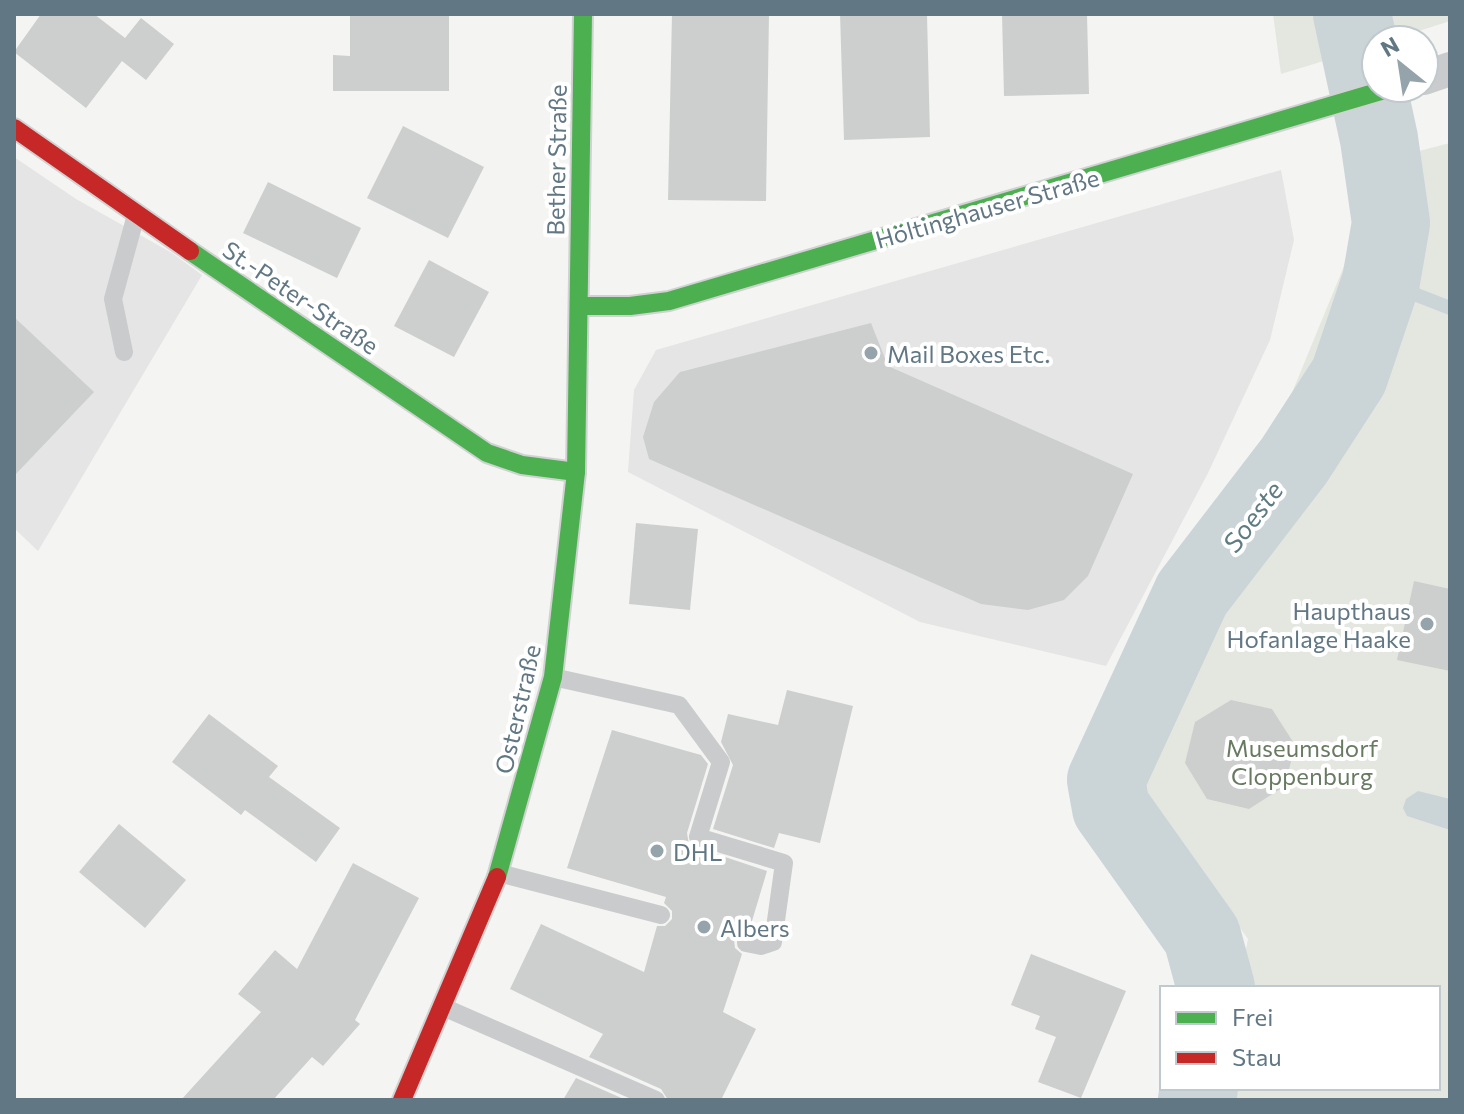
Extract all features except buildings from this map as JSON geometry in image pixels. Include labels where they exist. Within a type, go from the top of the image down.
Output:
[{"type":"street","name":"Bether Straße","points":[[579,306],[583,14]]},
{"type":"street","name":"Höltinghauser Straße","points":[[579,306],[630,306],[669,301],[1360,97]]},
{"type":"street","name":"St.-Peter-Straße","points":[[14,128],[136,215],[487,453],[522,465],[576,472]]},
{"type":"street","name":"Osterstraße","points":[[402,1100],[499,873],[553,677],[576,472],[579,306]]},
{"type":"lane","points":[[124,352],[113,299],[136,215]]},
{"type":"lane","points":[[553,677],[679,705],[721,762],[698,837],[784,863],[773,942],[761,946],[746,943]]},
{"type":"lane","points":[[499,873],[661,915]]},
{"type":"lane","points":[[443,1007],[656,1100]]},
{"type":"shaded area","points":[[14,157],[76,199],[172,253],[202,275],[38,551],[14,528]]},
{"type":"shaded area","points":[[1281,170],[1294,240],[1270,340],[1208,473],[1106,666],[920,622],[628,472],[634,390],[656,350]]},
{"type":"shaded area","points":[[1418,791],[1450,799],[1450,830],[1407,816],[1403,808],[1406,799]]},
{"type":"green space","points":[[1273,14],[1450,14],[1450,21],[1440,24],[1360,24],[1360,50],[1281,74]]},
{"type":"green space","name":"Museumsdorf Cloppenburg","points":[[1450,143],[1450,1100],[1215,1100],[1218,1090],[1440,1090],[1440,986],[1238,986],[1248,939],[1133,780],[1388,159]]},
{"type":"waterway","name":"Soeste","points":[[1215,986],[1202,936],[1111,808],[1106,780],[1192,594],[1294,461],[1349,376],[1381,281],[1391,223],[1379,139],[1352,14]]},
{"type":"waterway","points":[[1381,281],[1450,308]]},
{"type":"waterway","name":"Soeste","points":[[1197,1100],[1199,1090]]},
{"type":"traffic: fast","points":[[497,877],[553,677],[576,472],[583,14]]},
{"type":"traffic: fast","points":[[579,306],[630,306],[669,301],[1360,97]]},
{"type":"traffic: fast","points":[[190,251],[487,453],[522,465],[576,472]]},
{"type":"traffic: jam","points":[[14,128],[190,251]]},
{"type":"traffic: jam","points":[[402,1100],[497,877]]},
{"type":"place","name":"Mail Boxes Etc.","points":[[871,353]]},
{"type":"place","name":"Haupthaus Hofanlage Haake","points":[[1427,624]]},
{"type":"place","name":"DHL","points":[[657,851]]},
{"type":"place","name":"Albers","points":[[704,927]]}]
